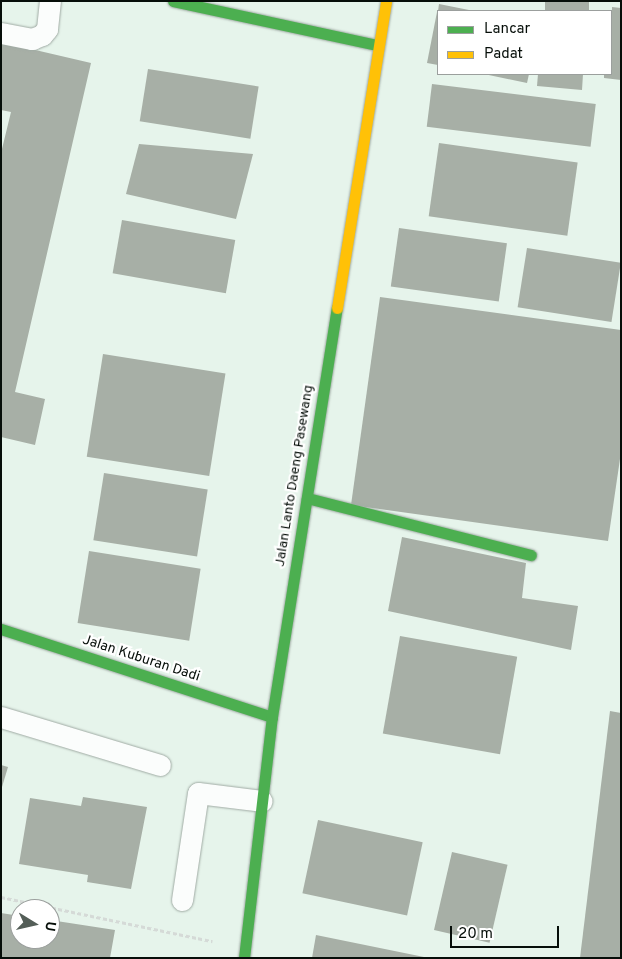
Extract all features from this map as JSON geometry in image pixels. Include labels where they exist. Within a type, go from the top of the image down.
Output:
[{"type":"main road","points":[[173,1],[377,45]]},
{"type":"main road","name":"Jalan Lanto Daeng Pasewang","points":[[244,953],[272,717],[308,498],[377,45],[386,1]]},
{"type":"main road","points":[[308,498],[531,555]]},
{"type":"main road","name":"Jalan Kuburan Dadi","points":[[1,629],[272,717]]},
{"type":"lane","points":[[1,32],[32,39],[47,29],[50,1]]},
{"type":"lane","points":[[1,717],[160,765]]},
{"type":"lane","points":[[182,900],[198,793],[262,801]]},
{"type":"path","points":[[1,897],[244,953]]},
{"type":"building","points":[[545,1],[589,1],[589,10],[545,10]]},
{"type":"building","points":[[439,4],[469,10],[438,10]]},
{"type":"building","points":[[612,7],[621,8],[621,80],[604,78],[604,75],[612,75]]},
{"type":"building","points":[[437,12],[437,65],[427,63]]},
{"type":"building","points":[[1,42],[91,63],[15,392],[45,399],[35,445],[1,437],[1,153],[11,112],[1,110]]},
{"type":"building","points":[[148,69],[259,87],[250,139],[140,121]]},
{"type":"building","points":[[489,75],[529,75],[527,83]]},
{"type":"building","points":[[538,75],[583,75],[582,90],[537,86]]},
{"type":"building","points":[[432,84],[596,104],[591,147],[427,127]]},
{"type":"building","points":[[439,143],[578,162],[567,236],[429,216]]},
{"type":"building","points":[[139,144],[253,154],[236,219],[126,194]]},
{"type":"building","points":[[122,220],[235,240],[226,293],[113,273]]},
{"type":"building","points":[[399,228],[507,243],[499,302],[391,286]]},
{"type":"building","points":[[527,248],[621,263],[611,322],[518,307]]},
{"type":"building","points":[[380,297],[621,330],[621,452],[608,541],[351,505]]},
{"type":"building","points":[[103,354],[225,373],[209,476],[87,457]]},
{"type":"building","points":[[104,473],[208,489],[197,557],[93,540]]},
{"type":"building","points":[[402,537],[526,563],[522,598],[578,606],[571,650],[388,611]]},
{"type":"building","points":[[89,551],[201,569],[189,641],[78,623]]},
{"type":"building","points":[[400,636],[517,657],[500,754],[383,733]]},
{"type":"building","points":[[610,711],[621,713],[621,958],[580,958]]},
{"type":"building","points":[[1,765],[8,767],[2,787],[1,787]]},
{"type":"building","points":[[83,797],[147,807],[131,889],[87,882],[88,875],[19,864],[30,798],[81,806]]},
{"type":"building","points":[[318,820],[423,842],[407,916],[302,893]]},
{"type":"building","points":[[452,852],[508,865],[490,943],[434,930]]},
{"type":"building","points":[[1,913],[10,914],[10,949],[60,949],[60,922],[115,930],[110,958],[1,958]]},
{"type":"building","points":[[316,935],[424,957],[424,958],[312,958]]},
{"type":"traffic: fast","points":[[173,1],[377,45]]},
{"type":"traffic: fast","points":[[244,958],[272,717],[337,308]]},
{"type":"traffic: fast","points":[[307,498],[531,555]]},
{"type":"traffic: fast","points":[[1,629],[272,717]]},
{"type":"traffic: slow","points":[[337,308],[386,1]]}]
